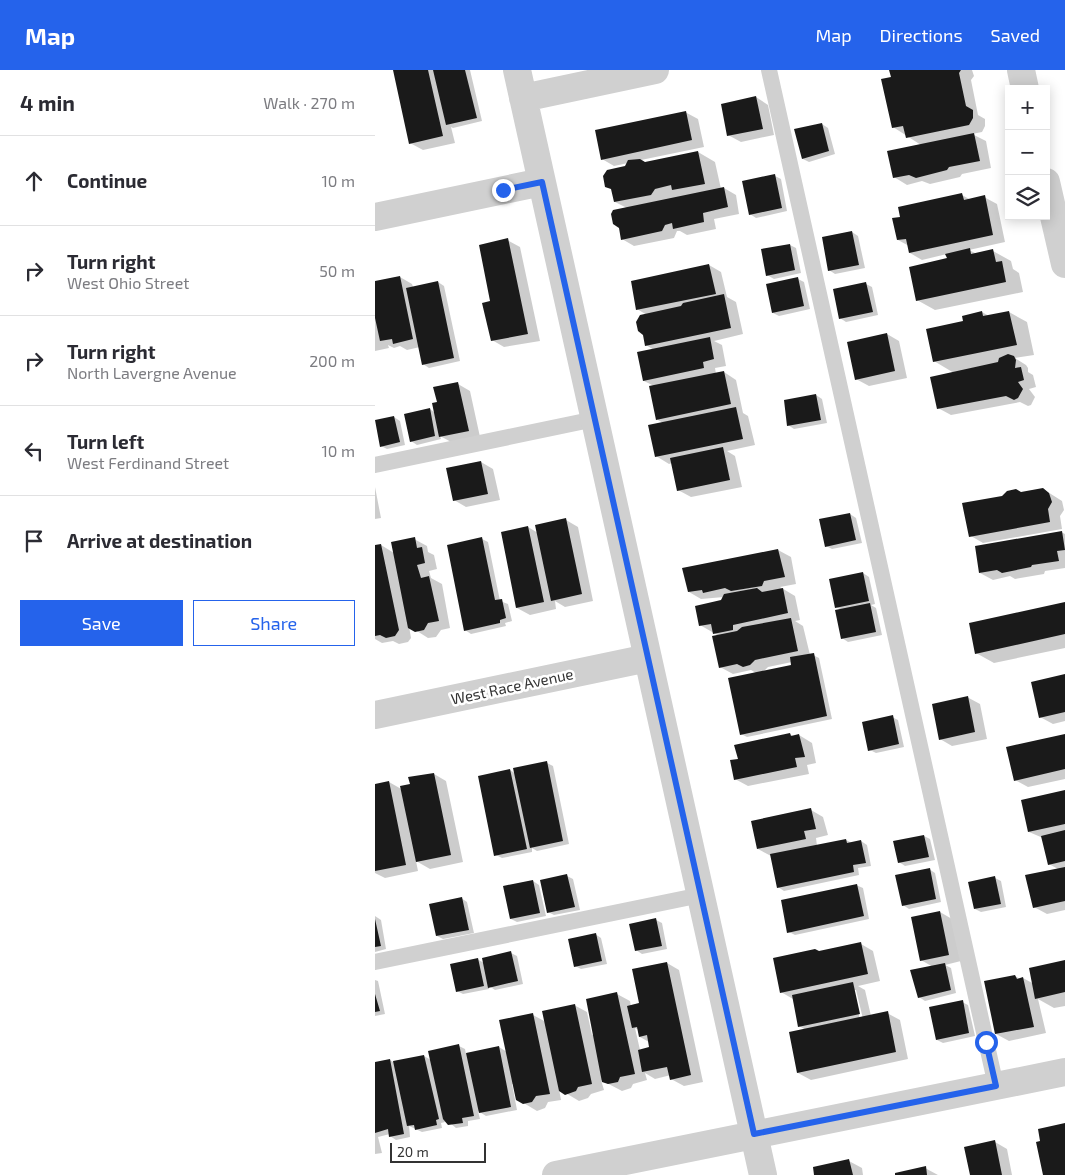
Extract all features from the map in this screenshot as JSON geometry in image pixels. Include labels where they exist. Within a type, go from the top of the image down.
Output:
[{"type":"street","points":[[517,70],[763,1175]]},
{"type":"street","points":[[523,98],[655,70]]},
{"type":"street","points":[[1021,70],[1024,85]]},
{"type":"street","points":[[375,217],[542,182]]},
{"type":"street","points":[[1050,199],[1065,264]]},
{"type":"street","name":"West Race Avenue","points":[[375,715],[648,658]]},
{"type":"street","points":[[556,1175],[1065,1072]]},
{"type":"lane","points":[[769,70],[996,1086]]},
{"type":"lane","points":[[375,465],[595,419]]},
{"type":"lane","points":[[375,962],[701,895]]},
{"type":"building","points":[[393,70],[428,70],[443,136],[409,144]]},
{"type":"building","points":[[433,70],[465,70],[477,118],[446,125]]},
{"type":"building","points":[[889,70],[961,70],[959,73],[966,106],[973,110],[973,118],[969,125],[906,138],[903,126],[892,128],[881,79],[891,77]]},
{"type":"building","points":[[756,96],[763,129],[727,136],[721,104]]},
{"type":"building","points":[[686,111],[692,140],[601,160],[595,130]]},
{"type":"building","points":[[822,123],[829,151],[802,159],[794,129]]},
{"type":"building","points":[[974,133],[980,161],[949,167],[947,170],[916,178],[909,175],[893,178],[887,151]]},
{"type":"building","points":[[698,151],[705,184],[672,190],[671,185],[655,189],[651,195],[614,202],[611,189],[605,187],[603,176],[607,170],[625,166],[628,160],[640,159],[645,162]]},
{"type":"building","points":[[775,174],[782,208],[749,215],[742,181]]},
{"type":"building","points":[[724,187],[728,207],[703,213],[704,222],[673,229],[672,223],[665,225],[662,231],[621,240],[619,228],[613,224],[611,214],[613,210]]},
{"type":"building","points":[[962,193],[964,200],[985,195],[993,235],[909,253],[906,239],[897,240],[892,218],[900,217],[898,207]]},
{"type":"building","points":[[852,231],[859,265],[828,271],[822,237]]},
{"type":"building","points":[[508,238],[528,334],[491,341],[482,303],[490,301],[479,245]]},
{"type":"building","points":[[790,244],[795,270],[766,276],[761,249]]},
{"type":"building","points":[[970,248],[971,254],[993,249],[996,262],[1002,261],[1006,282],[916,301],[909,267],[947,258],[945,254]]},
{"type":"building","points":[[709,264],[716,294],[636,310],[631,281]]},
{"type":"building","points":[[400,276],[413,339],[393,344],[392,339],[380,341],[375,318],[375,281]]},
{"type":"building","points":[[798,277],[804,306],[772,313],[766,284]]},
{"type":"building","points":[[438,281],[454,358],[422,365],[406,288]]},
{"type":"building","points":[[866,282],[873,312],[839,319],[833,289]]},
{"type":"building","points":[[724,294],[731,328],[645,346],[643,335],[638,331],[636,322],[640,315]]},
{"type":"building","points":[[982,311],[983,316],[1009,311],[1017,345],[933,362],[926,329],[963,321],[962,316]]},
{"type":"building","points":[[887,333],[895,371],[855,380],[847,342]]},
{"type":"building","points":[[710,337],[714,359],[703,362],[704,368],[643,381],[637,352]]},
{"type":"building","points":[[1008,354],[1014,356],[1016,360],[1015,368],[1021,367],[1024,380],[1018,382],[1023,389],[1018,398],[1014,400],[1006,396],[937,409],[930,377],[998,362],[999,358]]},
{"type":"building","points":[[724,371],[731,404],[656,420],[649,386]]},
{"type":"building","points":[[458,382],[469,431],[439,437],[432,403],[437,402],[433,387]]},
{"type":"building","points":[[816,394],[821,420],[787,426],[784,400]]},
{"type":"building","points":[[736,407],[743,439],[655,457],[648,425]]},
{"type":"building","points":[[430,408],[435,436],[410,442],[404,414]]},
{"type":"building","points":[[394,416],[400,442],[380,447],[375,420]]},
{"type":"building","points":[[723,447],[730,480],[677,491],[670,458]]},
{"type":"building","points":[[481,461],[488,494],[453,501],[446,468]]},
{"type":"building","points":[[1043,488],[1049,493],[1052,502],[1048,509],[1050,522],[969,537],[962,503],[1002,496],[1007,491],[1016,489],[1021,492]]},
{"type":"building","points":[[850,513],[856,540],[825,547],[819,519]]},
{"type":"building","points":[[566,518],[582,594],[551,601],[535,525]]},
{"type":"building","points":[[528,526],[544,602],[516,608],[501,532]]},
{"type":"building","points":[[1062,531],[1065,550],[1057,551],[1059,561],[1032,565],[1031,567],[1002,573],[997,570],[979,573],[975,546]]},
{"type":"building","points":[[415,537],[417,548],[422,547],[425,563],[417,565],[421,578],[429,576],[439,621],[428,623],[424,630],[415,632],[408,628],[391,542]]},
{"type":"building","points":[[482,537],[495,600],[502,599],[506,618],[500,620],[500,623],[464,631],[447,545]]},
{"type":"building","points":[[381,544],[399,630],[395,636],[386,638],[380,635],[375,636],[375,545]]},
{"type":"building","points":[[778,549],[785,577],[764,581],[762,586],[731,591],[725,588],[703,593],[702,590],[688,592],[682,568]]},
{"type":"building","points":[[863,572],[869,601],[835,608],[829,579]]},
{"type":"building","points":[[757,588],[762,592],[783,588],[788,613],[733,625],[733,630],[713,634],[711,624],[699,626],[695,606],[721,600],[724,594]]},
{"type":"building","points":[[1065,602],[1065,634],[975,654],[969,623]]},
{"type":"building","points":[[870,603],[876,632],[841,639],[835,610]]},
{"type":"building","points":[[791,618],[798,651],[755,660],[750,665],[743,667],[737,664],[719,668],[712,636],[737,631],[742,627]]},
{"type":"building","points":[[814,653],[827,716],[740,735],[728,678],[791,665],[790,657]]},
{"type":"building","points":[[1065,674],[1065,712],[1039,718],[1031,682]]},
{"type":"building","points":[[968,696],[975,732],[939,740],[932,704]]},
{"type":"building","points":[[893,715],[899,744],[868,751],[862,722]]},
{"type":"building","points":[[790,733],[791,736],[799,734],[805,757],[795,758],[797,767],[734,780],[730,760],[738,759],[734,745]]},
{"type":"building","points":[[1065,734],[1065,769],[1014,781],[1006,747]]},
{"type":"building","points":[[547,761],[563,841],[530,848],[513,768]]},
{"type":"building","points":[[510,769],[527,849],[494,856],[478,776]]},
{"type":"building","points":[[434,773],[451,855],[416,862],[400,786],[410,784],[408,777]]},
{"type":"building","points":[[389,781],[406,865],[375,871],[375,784]]},
{"type":"building","points":[[1065,790],[1065,824],[1028,832],[1021,800]]},
{"type":"building","points":[[811,808],[816,829],[804,831],[806,839],[757,849],[751,821]]},
{"type":"building","points":[[1065,830],[1065,861],[1048,865],[1041,836]]},
{"type":"building","points":[[924,835],[929,857],[898,863],[893,841]]},
{"type":"building","points":[[846,839],[847,843],[861,840],[866,863],[853,865],[854,872],[777,888],[770,854]]},
{"type":"building","points":[[1065,867],[1065,901],[1033,908],[1025,875]]},
{"type":"building","points":[[930,868],[936,899],[902,906],[895,875]]},
{"type":"building","points":[[567,874],[575,907],[547,913],[540,880]]},
{"type":"building","points":[[995,876],[1001,904],[974,909],[968,882]]},
{"type":"building","points":[[533,880],[540,913],[510,919],[503,886]]},
{"type":"building","points":[[857,884],[864,916],[787,933],[781,900]]},
{"type":"building","points":[[462,897],[469,930],[436,936],[429,904]]},
{"type":"building","points":[[940,911],[949,955],[920,961],[911,917]]},
{"type":"building","points":[[656,918],[662,946],[635,951],[629,924]]},
{"type":"building","points":[[375,919],[381,946],[375,947]]},
{"type":"building","points":[[596,933],[602,961],[574,967],[568,939]]},
{"type":"building","points":[[861,942],[868,974],[780,993],[773,958]]},
{"type":"building","points":[[511,951],[518,981],[488,988],[482,958]]},
{"type":"building","points":[[478,958],[484,986],[456,992],[450,964]]},
{"type":"building","points":[[1065,960],[1065,992],[1035,999],[1029,968]]},
{"type":"building","points":[[667,962],[691,1075],[670,1080],[667,1067],[642,1072],[638,1050],[649,1047],[647,1035],[639,1037],[637,1027],[632,1028],[627,1006],[639,1003],[632,969]]},
{"type":"building","points":[[945,963],[951,990],[918,998],[910,970]]},
{"type":"building","points":[[1015,975],[1017,979],[1023,977],[1034,1027],[995,1034],[984,981]]},
{"type":"building","points":[[853,982],[860,1014],[798,1027],[792,995]]},
{"type":"building","points":[[617,992],[635,1074],[620,1077],[618,1082],[608,1084],[602,1082],[586,999]]},
{"type":"building","points":[[375,994],[380,1011],[375,1012]]},
{"type":"building","points":[[963,1000],[969,1033],[936,1040],[929,1007]]},
{"type":"building","points":[[575,1004],[592,1084],[578,1087],[576,1091],[565,1095],[559,1091],[542,1011]]},
{"type":"building","points":[[888,1011],[896,1052],[797,1073],[789,1032]]},
{"type":"building","points":[[533,1013],[550,1094],[536,1096],[532,1102],[523,1104],[516,1100],[499,1020]]},
{"type":"building","points":[[459,1044],[474,1116],[462,1118],[463,1123],[448,1125],[443,1119],[428,1051]]},
{"type":"building","points":[[499,1046],[511,1107],[479,1113],[466,1053]]},
{"type":"building","points":[[424,1055],[439,1119],[436,1120],[437,1125],[415,1130],[414,1125],[407,1126],[393,1061]]},
{"type":"building","points":[[390,1059],[404,1134],[389,1137],[388,1129],[375,1133],[375,1062]]},
{"type":"building","points":[[1065,1123],[1065,1175],[1043,1175],[1036,1142],[1040,1141],[1038,1129]]},
{"type":"building","points":[[995,1140],[1002,1175],[970,1175],[964,1147]]},
{"type":"building","points":[[849,1159],[853,1175],[814,1175],[813,1167]]},
{"type":"building","points":[[926,1166],[927,1175],[895,1175],[895,1173]]},
{"type":"route","points":[[503,190],[542,182],[754,1134],[996,1086],[986,1042]]}]
